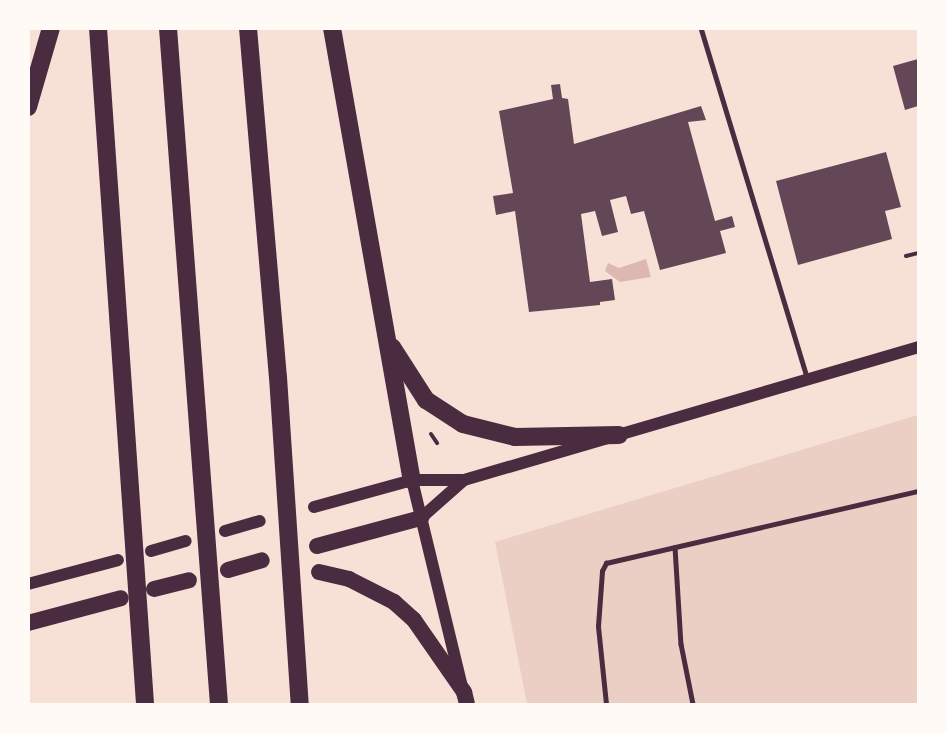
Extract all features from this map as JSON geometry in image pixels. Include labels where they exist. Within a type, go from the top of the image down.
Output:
[{"type":"highway","points":[[28,107],[51,28]]},
{"type":"highway","points":[[98,28],[145,705]]},
{"type":"highway","points":[[168,28],[219,705]]},
{"type":"highway","points":[[248,28],[278,377],[300,703]]},
{"type":"highway","points":[[332,28],[412,480]]},
{"type":"highway","points":[[386,335],[426,400],[463,424],[515,437],[619,435]]},
{"type":"highway","points":[[317,546],[421,518]]},
{"type":"highway","points":[[228,570],[263,565]]},
{"type":"highway","points":[[319,572],[349,579],[394,602],[414,620],[465,698]]},
{"type":"highway","points":[[154,589],[189,580]]},
{"type":"highway","points":[[28,623],[121,598]]},
{"type":"main road","points":[[314,507],[412,480],[464,480],[918,347]]},
{"type":"main road","points":[[412,480],[465,698]]},
{"type":"main road","points":[[421,518],[464,480]]},
{"type":"main road","points":[[225,531],[260,521]]},
{"type":"main road","points":[[152,551],[186,541]]},
{"type":"main road","points":[[28,584],[118,560]]},
{"type":"lane","points":[[701,28],[808,379]]},
{"type":"lane","points":[[606,705],[598,626],[602,571],[606,563],[918,491]]},
{"type":"lane","points":[[675,547],[681,644],[693,705]]},
{"type":"path","points":[[906,256],[918,253]]},
{"type":"path","points":[[424,436],[438,430]]},
{"type":"path","points":[[431,434],[437,443]]},
{"type":"shaded area","points":[[646,259],[651,277],[620,282],[605,271],[608,263],[619,268]]},
{"type":"shaded area","points":[[918,415],[918,704],[527,704],[495,542]]},
{"type":"building","points":[[918,59],[918,106],[905,110],[893,66]]},
{"type":"building","points":[[560,84],[562,98],[568,99],[574,144],[701,106],[706,120],[688,122],[715,221],[732,216],[735,227],[720,231],[726,253],[660,270],[644,211],[631,214],[626,196],[610,200],[618,232],[602,236],[595,211],[581,214],[590,282],[612,279],[615,300],[600,302],[600,305],[529,312],[515,211],[496,215],[493,196],[513,193],[499,111],[553,99],[551,85]]},
{"type":"building","points":[[886,152],[901,207],[885,211],[892,239],[798,265],[776,181]]}]
